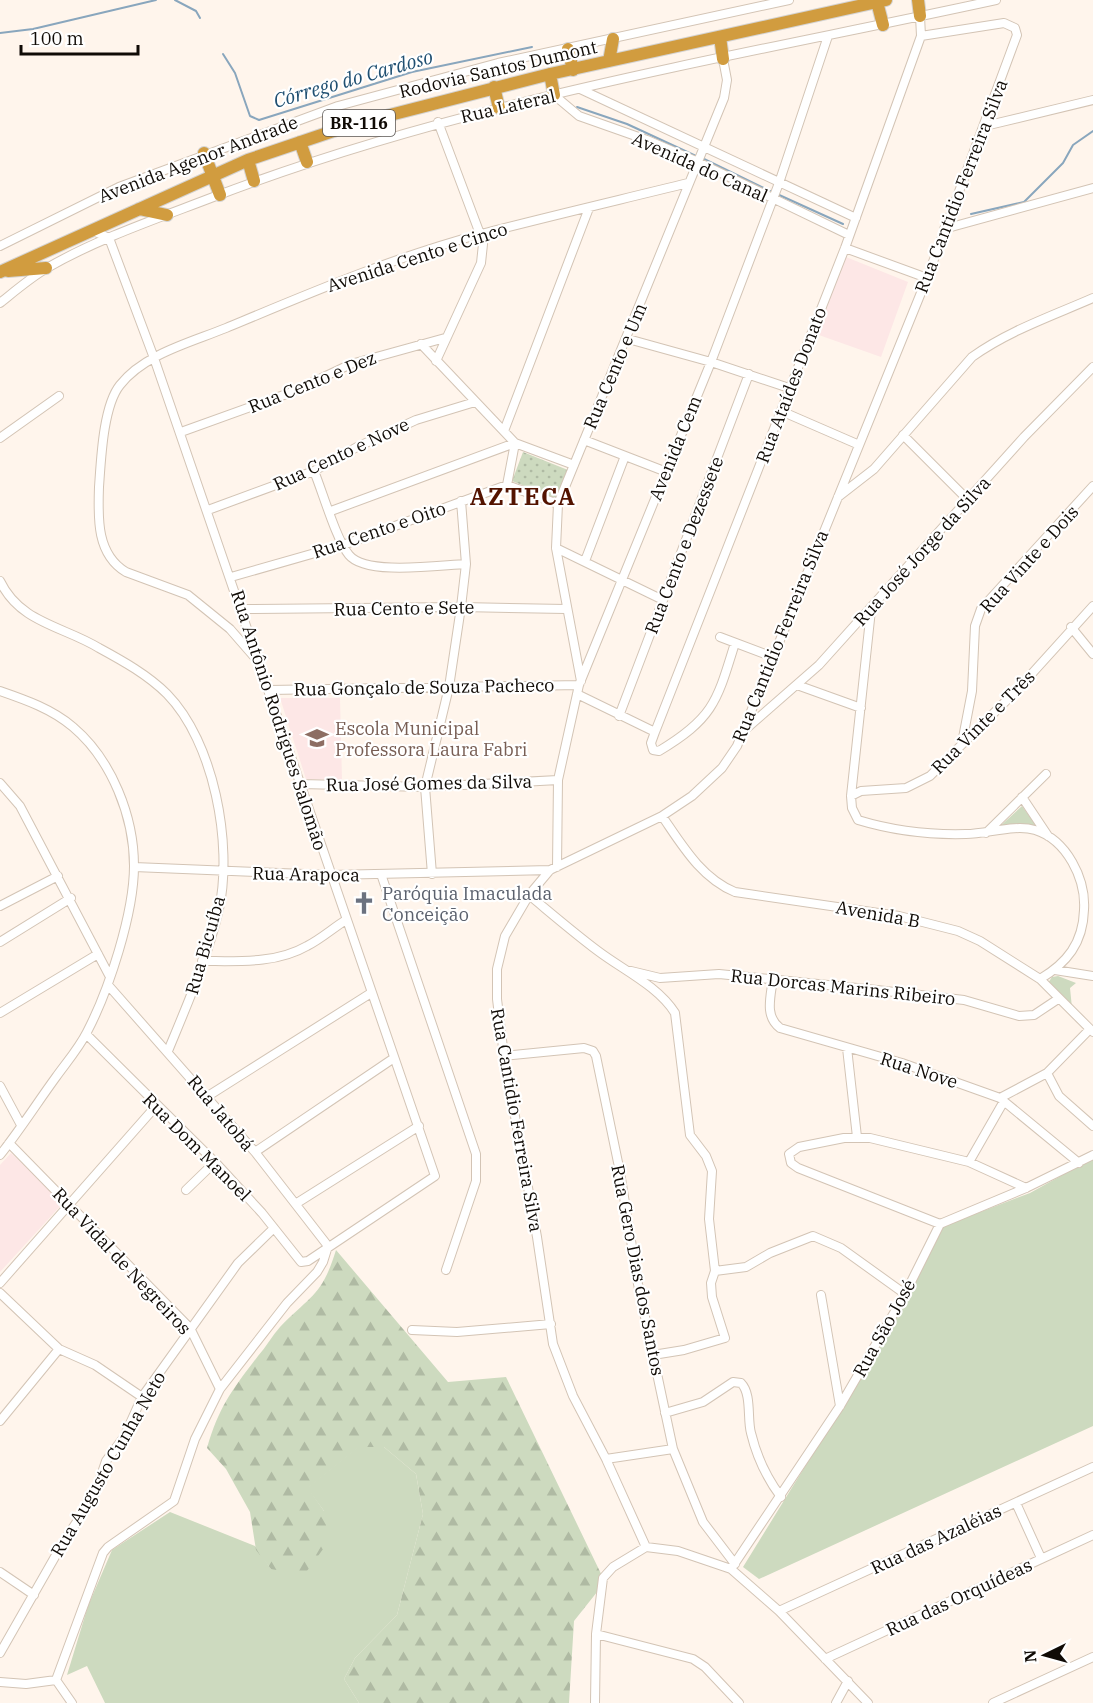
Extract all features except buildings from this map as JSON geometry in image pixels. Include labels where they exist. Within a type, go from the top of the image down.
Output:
[{"type":"highway","points":[[918,0],[920,16]]},
{"type":"highway","points":[[882,1],[883,25]]},
{"type":"highway","name":"Rodovia Santos Dumont","points":[[0,271],[89,229],[248,160],[410,108],[550,74],[882,1]]},
{"type":"highway","points":[[720,37],[723,58]]},
{"type":"highway","points":[[609,61],[613,39]]},
{"type":"highway","points":[[568,49],[573,70]]},
{"type":"highway","points":[[550,74],[554,95]]},
{"type":"highway","points":[[494,87],[499,108]]},
{"type":"highway","points":[[300,142],[307,162]]},
{"type":"highway","points":[[204,153],[220,195]]},
{"type":"highway","points":[[248,160],[254,180]]},
{"type":"highway","points":[[139,209],[167,215]]},
{"type":"highway","points":[[0,271],[46,268]]},
{"type":"street","name":"Avenida Agenor Andrade","points":[[0,246],[119,187],[204,153],[338,106],[388,91],[789,0]]},
{"type":"street","points":[[920,16],[996,0]]},
{"type":"street","name":"Rua Lateral","points":[[0,303],[46,268],[109,238],[254,180],[307,162],[438,122],[920,16]]},
{"type":"street","name":"Rua Ataídes Donato","points":[[735,643],[717,698],[707,716],[675,742],[659,751],[653,750],[651,743],[655,732],[856,218],[921,36],[920,16]]},
{"type":"street","name":"Rua Cantidio Ferreira Silva","points":[[646,1547],[606,1459],[561,1369],[550,1324],[504,1056],[497,999],[497,969],[505,936],[529,895],[554,869],[662,816],[692,796],[722,768],[745,729],[857,444],[927,278],[1016,42],[1015,28],[1004,23],[921,36]]},
{"type":"street","name":"Avenida Cem","points":[[554,869],[558,780],[579,687],[624,581],[664,471],[711,362],[779,183],[828,36]]},
{"type":"street","name":"Rua Cento e Um","points":[[579,687],[556,548],[558,504],[628,339],[688,183],[724,98],[727,80],[723,58]]},
{"type":"street","name":"Avenida do Canal","points":[[580,89],[856,218]]},
{"type":"street","name":"Avenida do Canal","points":[[554,95],[579,116],[647,140],[698,162],[772,200],[849,235]]},
{"type":"street","points":[[985,126],[1093,100]]},
{"type":"street","points":[[436,361],[482,259],[480,234],[438,122]]},
{"type":"street","name":"Avenida Cento e Cinco","points":[[261,665],[230,629],[188,595],[136,577],[118,567],[111,559],[102,540],[98,511],[100,478],[112,402],[120,385],[154,358],[326,286],[480,234],[688,183]]},
{"type":"street","points":[[944,229],[1093,188]]},
{"type":"street","points":[[504,432],[589,208]]},
{"type":"street","points":[[89,229],[109,238]]},
{"type":"street","name":"Rua Antônio Rodrigues Salomão","points":[[109,238],[181,432],[243,609],[330,875],[435,1171],[435,1177],[303,1263]]},
{"type":"street","points":[[844,248],[927,278]]},
{"type":"street","points":[[836,498],[874,469],[964,365],[986,346],[1093,298]]},
{"type":"street","name":"Rua Cento e Dez","points":[[181,432],[292,392],[351,364],[445,338]]},
{"type":"street","points":[[628,339],[711,362],[789,388]]},
{"type":"street","points":[[421,344],[515,443],[574,465]]},
{"type":"street","name":"Rua José Jorge da Silva","points":[[745,729],[797,685],[871,610],[968,500],[1093,367]]},
{"type":"street","name":"Rua Cento e Dezessete","points":[[619,716],[750,374]]},
{"type":"street","points":[[0,438],[59,396]]},
{"type":"street","name":"Rua Cento e Nove","points":[[208,510],[314,471],[357,447],[407,424],[475,402]]},
{"type":"street","points":[[780,411],[857,444]]},
{"type":"street","points":[[903,435],[968,500]]},
{"type":"street","points":[[584,440],[664,471]]},
{"type":"street","points":[[515,443],[507,485],[558,504]]},
{"type":"street","points":[[331,511],[515,443]]},
{"type":"street","points":[[585,561],[625,456]]},
{"type":"street","points":[[314,471],[343,545],[350,557],[369,566],[466,564]]},
{"type":"street","name":"Rua Cento e Oito","points":[[231,577],[343,545],[507,485]]},
{"type":"street","name":"Rua Vinte e Dois","points":[[962,744],[972,691],[975,626],[981,609],[1093,486]]},
{"type":"street","points":[[432,874],[425,787],[448,687],[461,607],[466,564],[461,501]]},
{"type":"street","points":[[556,548],[663,600]]},
{"type":"street","name":"Rua Bicuíba","points":[[0,581],[16,605],[26,614],[83,638],[152,680],[186,717],[199,740],[216,802],[223,872],[218,910],[202,961],[168,1050]]},
{"type":"street","name":"Rua Vinte e Três","points":[[851,796],[861,791],[906,788],[930,776],[1017,690],[1071,627],[1093,606]]},
{"type":"street","name":"Rua Cento e Sete","points":[[243,609],[461,607],[566,609]]},
{"type":"street","points":[[871,610],[851,796],[852,808],[858,820],[881,827],[963,835],[1024,829],[1048,836]]},
{"type":"street","points":[[1071,627],[1093,654]]},
{"type":"street","points":[[720,637],[773,657]]},
{"type":"street","points":[[797,685],[861,708]]},
{"type":"street","points":[[579,687],[619,716],[655,732]]},
{"type":"street","name":"Rua Gonçalo de Souza Pacheco","points":[[269,690],[579,687]]},
{"type":"street","points":[[0,692],[32,702],[52,712],[74,728],[97,754],[118,791],[125,811],[134,867],[125,920],[109,981],[86,1034],[0,1155]]},
{"type":"street","points":[[986,834],[1046,774]]},
{"type":"street","name":"Rua José Gomes da Silva","points":[[301,784],[425,787],[558,780]]},
{"type":"street","name":"Rua Jatobá","points":[[0,783],[20,806],[70,898],[109,981],[255,1152],[297,1203],[328,1246]]},
{"type":"street","points":[[1022,797],[1048,836],[1080,874],[1084,895],[1084,918],[1075,948],[1055,970],[1040,979]]},
{"type":"street","name":"Avenida B","points":[[662,816],[691,858],[724,887],[735,892],[933,923],[980,941],[1040,979],[1091,1031]]},
{"type":"street","name":"Rua Arapoca","points":[[134,867],[330,875],[554,869]]},
{"type":"street","points":[[381,874],[477,1155],[476,1181],[446,1270]]},
{"type":"street","points":[[0,906],[58,876]]},
{"type":"street","points":[[529,895],[670,1005],[675,1012],[690,1135],[706,1156],[712,1171],[709,1219],[715,1271],[711,1283],[712,1298],[725,1338],[684,1350],[652,1355]]},
{"type":"street","points":[[0,942],[70,898]]},
{"type":"street","points":[[202,961],[236,961],[280,956],[308,946],[346,920]]},
{"type":"street","points":[[0,1012],[98,954]]},
{"type":"street","name":"Rua Dorcas Marins Ribeiro","points":[[621,968],[660,978],[719,974],[964,1000],[1019,1016],[1034,1015],[1058,999]]},
{"type":"street","points":[[1055,970],[1093,976]]},
{"type":"street","name":"Rua Nove","points":[[773,978],[769,1010],[774,1024],[780,1028],[902,1063],[1002,1100],[1079,1163]]},
{"type":"street","points":[[207,1096],[371,993]]},
{"type":"street","points":[[969,1162],[1002,1100],[1047,1073],[1091,1031]]},
{"type":"street","name":"Rua Dom Manoel","points":[[86,1034],[156,1106],[215,1162],[303,1263]]},
{"type":"street","name":"Rua Gero Dias dos Santos","points":[[504,1056],[584,1047],[593,1051],[596,1056],[652,1355],[673,1449],[703,1522],[733,1566]]},
{"type":"street","points":[[847,1048],[857,1137]]},
{"type":"street","points":[[255,1152],[394,1058]]},
{"type":"street","points":[[1047,1073],[1065,1103],[1093,1126]]},
{"type":"street","points":[[0,1086],[21,1125]]},
{"type":"street","points":[[0,1283],[156,1106]]},
{"type":"street","points":[[297,1203],[419,1126]]},
{"type":"street","points":[[1026,1188],[969,1162],[857,1137],[799,1147],[793,1150],[789,1158],[798,1168],[940,1224],[1026,1188],[1093,1155]]},
{"type":"street","name":"Rua Vidal de Negreiros","points":[[9,1143],[190,1328],[220,1389]]},
{"type":"street","points":[[186,1190],[215,1162]]},
{"type":"street","name":"Rua São José","points":[[733,1566],[840,1406],[905,1294],[940,1224]]},
{"type":"street","name":"Rua Augusto Cunha Neto","points":[[0,1653],[64,1540],[94,1496],[106,1461],[124,1437],[142,1398],[238,1263],[274,1228]]},
{"type":"street","points":[[715,1271],[746,1267],[770,1253],[813,1236],[841,1248],[905,1294]]},
{"type":"street","points":[[56,1680],[103,1553],[108,1546],[174,1501],[192,1446],[220,1389],[281,1310],[317,1272],[324,1262],[328,1246]]},
{"type":"street","points":[[0,1293],[59,1349],[95,1365],[142,1398]]},
{"type":"street","points":[[821,1295],[840,1406]]},
{"type":"street","points":[[412,1330],[457,1332],[550,1324]]},
{"type":"street","points":[[0,1421],[59,1349]]},
{"type":"street","points":[[665,1413],[703,1402],[733,1382],[741,1383],[746,1392],[750,1431],[758,1459],[768,1479],[781,1497]]},
{"type":"street","points":[[0,1403],[8,1411]]},
{"type":"street","points":[[606,1459],[673,1449]]},
{"type":"street","name":"Rua das Azaléias","points":[[779,1611],[1093,1467]]},
{"type":"street","points":[[1016,1503],[1041,1558]]},
{"type":"street","name":"Rua das Orquídeas","points":[[825,1659],[1093,1535]]},
{"type":"street","points":[[595,1703],[596,1635],[603,1578],[614,1567],[646,1547],[678,1551],[733,1566],[868,1703]]},
{"type":"street","points":[[0,1572],[34,1595]]},
{"type":"street","points":[[596,1635],[693,1659],[705,1667],[740,1703]]},
{"type":"street","points":[[993,1703],[1093,1657]]},
{"type":"street","points":[[0,1682],[26,1684],[56,1680]]},
{"type":"street","points":[[56,1680],[72,1703]]},
{"type":"street","points":[[836,1703],[848,1681]]},
{"type":"shaded area","points":[[846,257],[908,282],[881,357],[816,334]]},
{"type":"shaded area","name":"Escola Municipal Professora Laura Fabri","points":[[280,698],[340,698],[342,780],[306,779]]},
{"type":"shaded area","points":[[11,1153],[64,1202],[0,1272],[0,1165]]},
{"type":"green space","points":[[523,452],[568,470],[557,499],[512,481]]},
{"type":"green space","points":[[1022,806],[1038,828],[997,829]]},
{"type":"green space","points":[[1058,976],[1076,983],[1070,988],[1072,1008],[1048,983],[1052,977]]},
{"type":"green space","points":[[1093,1158],[1093,1426],[759,1579],[743,1567],[888,1332],[909,1295],[936,1229],[1030,1193]]},
{"type":"green space","points":[[336,1250],[448,1382],[506,1377],[605,1582],[574,1621],[569,1703],[359,1703],[344,1679],[355,1658],[397,1615],[423,1514],[416,1474],[384,1447],[359,1447],[308,1488],[324,1511],[329,1541],[304,1575],[271,1569],[256,1550],[250,1512],[226,1469],[207,1448],[216,1421],[234,1389],[277,1330],[308,1301],[320,1286],[326,1277]]},
{"type":"green space","points":[[358,1447],[384,1447],[416,1474],[423,1514],[397,1615],[355,1658],[344,1679],[359,1703],[105,1703],[87,1666],[67,1675],[88,1606],[112,1550],[170,1512],[255,1546],[271,1569],[324,1511],[307,1488]]},
{"type":"waterway","name":"Córrego do Cardoso","points":[[0,33],[33,29],[156,0]]},
{"type":"waterway","name":"Córrego do Cardoso","points":[[175,0],[196,11],[200,18]]},
{"type":"waterway","name":"Córrego do Cardoso","points":[[223,54],[235,73],[250,116],[259,120],[412,72],[532,47]]},
{"type":"waterway","name":"Córrego do Cardoso","points":[[577,107],[627,124],[696,156]]},
{"type":"waterway","name":"Córrego do Cardoso","points":[[971,214],[1024,202],[1063,163],[1073,145],[1093,131]]},
{"type":"waterway","name":"Córrego do Cardoso","points":[[702,158],[772,192]]},
{"type":"waterway","name":"Córrego do Cardoso","points":[[777,194],[843,224]]},
{"type":"place","name":"Escola Municipal Professora Laura Fabri","points":[[317,738]]},
{"type":"place","name":"Paróquia Imaculada Conceição","points":[[364,903]]},
{"type":"district","name":"AZTECA","points":[[523,496]]}]
